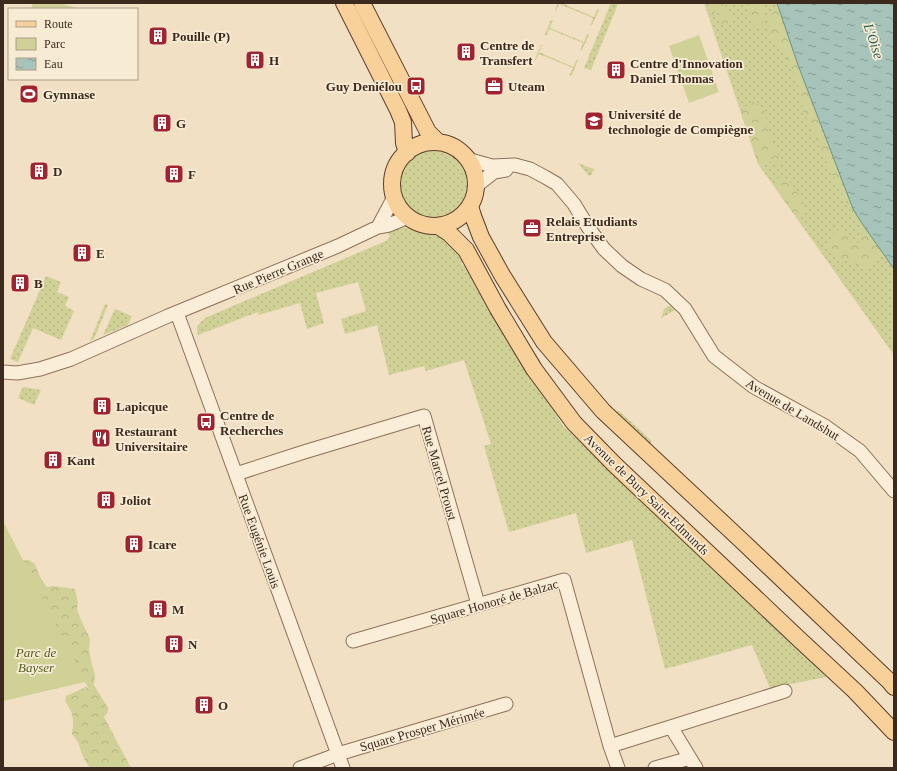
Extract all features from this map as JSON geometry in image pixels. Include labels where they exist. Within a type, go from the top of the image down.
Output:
[{"type":"main road","points":[[344,3],[403,122],[406,153]]},
{"type":"main road","points":[[362,3],[428,132],[438,142]]},
{"type":"main road","points":[[438,142],[449,145],[459,151],[467,159],[474,172],[476,186],[470,206],[462,216],[450,223],[438,226],[427,226],[408,217],[400,208],[394,197],[392,185],[394,173],[399,162],[406,153],[416,146],[438,142]]},
{"type":"main road","points":[[470,206],[481,237],[502,275],[544,342],[587,394],[603,412],[753,552],[894,687]]},
{"type":"main road","name":"Avenue de Bury Saint-Edmunds","points":[[438,226],[449,233],[466,250],[498,309],[534,369],[574,423],[614,464],[855,691],[894,732]]},
{"type":"street","name":"Avenue de Landshut","points":[[467,159],[492,166],[515,165],[530,169],[557,184],[574,204],[604,249],[622,266],[642,279],[665,290],[685,309],[714,356],[754,387],[825,426],[860,451],[894,490]]},
{"type":"street","points":[[476,186],[494,172],[522,167]]},
{"type":"street","points":[[378,227],[394,197]]},
{"type":"street","name":"Rue Pierre Grange","points":[[3,372],[17,373],[40,369],[70,359],[338,246],[378,227],[389,225],[408,217]]},
{"type":"street","name":"Rue Eugénie Louis","points":[[177,313],[343,768]]},
{"type":"street","name":"Rue Marcel Proust","points":[[236,474],[424,416],[478,604]]},
{"type":"street","name":"Square Honoré de Balzac","points":[[353,641],[564,580],[610,746]]},
{"type":"street","points":[[618,768],[610,746],[785,691]]},
{"type":"street","name":"Square Prosper Mérimée","points":[[300,768],[338,754],[506,704]]},
{"type":"street","points":[[655,768],[693,763],[671,726]]},
{"type":"green space","points":[[33,3],[60,3],[77,8],[31,8]]},
{"type":"green space","points":[[558,3],[594,17],[597,9],[599,10],[592,25],[590,26],[593,18],[559,4],[556,11],[555,10]]},
{"type":"green space","points":[[611,3],[618,4],[591,70],[584,68]]},
{"type":"green space","points":[[704,3],[777,3],[798,65],[861,222],[894,269],[894,355],[758,164]]},
{"type":"green space","points":[[705,3],[724,3],[731,20],[727,24],[722,24],[719,11],[716,11],[711,16],[706,9]]},
{"type":"green space","points":[[747,3],[760,3],[764,10],[762,27],[756,28],[752,25]]},
{"type":"green space","points":[[777,9],[791,17],[804,86],[812,98],[885,249],[870,266],[865,269],[837,257],[828,246],[835,231],[841,228],[847,232],[851,243],[854,246],[860,240],[859,226],[832,174],[803,111],[798,84],[785,54],[770,35],[769,17]]},
{"type":"green space","points":[[551,20],[553,20],[550,28],[584,42],[587,34],[589,35],[582,50],[580,51],[583,43],[549,29],[546,36],[545,34]]},
{"type":"green space","points":[[699,35],[719,92],[689,103],[669,46]]},
{"type":"green space","points":[[541,45],[539,52],[573,67],[577,59],[578,60],[572,75],[569,76],[573,68],[539,54],[535,61]]},
{"type":"green space","points":[[754,102],[760,106],[766,114],[766,125],[781,162],[779,163],[772,161],[758,164],[741,112],[748,105]]},
{"type":"green space","points":[[434,148],[447,151],[459,158],[466,170],[469,183],[466,196],[459,208],[447,215],[434,218],[421,215],[409,208],[402,196],[399,183],[402,170],[409,158],[421,151]]},
{"type":"green space","points":[[578,163],[594,169],[591,175],[589,176]]},
{"type":"green space","points":[[781,175],[793,185],[804,205],[806,210],[801,218],[796,217],[778,192],[776,181]]},
{"type":"green space","points":[[401,227],[411,228],[422,233],[438,235],[451,242],[464,257],[461,264],[466,267],[563,426],[816,664],[826,677],[770,688],[752,645],[665,669],[632,540],[586,553],[576,513],[509,532],[484,446],[491,444],[464,360],[426,371],[424,366],[389,375],[377,325],[345,334],[341,319],[366,311],[358,282],[316,293],[324,323],[307,329],[300,303],[259,315],[258,312],[198,335],[197,329],[199,324],[207,317],[386,241],[390,237],[387,231]]},
{"type":"green space","points":[[46,276],[61,282],[57,292],[69,297],[65,306],[74,311],[61,340],[33,328],[18,362],[10,359]]},
{"type":"green space","points":[[105,304],[108,305],[94,339],[90,341]]},
{"type":"green space","points":[[668,306],[672,306],[677,309],[661,318],[664,309]]},
{"type":"green space","points":[[115,309],[132,316],[128,325],[103,335]]},
{"type":"green space","points":[[23,387],[41,390],[34,405],[18,398]]},
{"type":"green space","points":[[617,411],[619,411],[652,441],[650,444],[618,415]]},
{"type":"green space","name":"Parc de Bayser","points":[[3,521],[85,682],[3,701]]},
{"type":"green space","points":[[29,560],[35,564],[43,582],[47,587],[54,586],[75,589],[78,603],[77,609],[90,639],[89,649],[95,675],[94,685],[108,708],[108,712],[104,717],[131,768],[90,768],[83,757],[78,742],[72,734],[73,716],[65,701],[66,696],[86,687],[89,689],[85,682],[79,678],[18,561]]},
{"type":"water","name":"L'Oise","points":[[777,3],[894,3],[894,269],[853,209],[798,65]]},
{"type":"place","name":"Pouille (P)","points":[[158,36]]},
{"type":"place","name":"Centre de Transfert","points":[[466,52]]},
{"type":"place","name":"H","points":[[255,60]]},
{"type":"place","name":"Centre d'Innovation Daniel Thomas","points":[[616,70]]},
{"type":"place","name":"Guy Deniélou","points":[[416,86]]},
{"type":"place","name":"Uteam","points":[[494,86]]},
{"type":"place","name":"Gymnase","points":[[29,94]]},
{"type":"place","name":"Université de technologie de Compiègne","points":[[594,121]]},
{"type":"place","name":"G","points":[[162,123]]},
{"type":"place","name":"D","points":[[39,171]]},
{"type":"place","name":"F","points":[[174,174]]},
{"type":"place","name":"Relais Etudiants Entreprise","points":[[532,228]]},
{"type":"place","name":"E","points":[[82,253]]},
{"type":"place","name":"B","points":[[20,283]]},
{"type":"place","name":"Lapicque","points":[[102,406]]},
{"type":"place","name":"Centre de Recherches","points":[[206,422]]},
{"type":"place","name":"Restaurant Universitaire","points":[[101,438]]},
{"type":"place","name":"Kant","points":[[53,460]]},
{"type":"place","name":"Joliot","points":[[106,500]]},
{"type":"place","name":"Icare","points":[[134,544]]},
{"type":"place","name":"M","points":[[158,609]]},
{"type":"place","name":"N","points":[[174,644]]},
{"type":"place","name":"O","points":[[204,705]]}]
